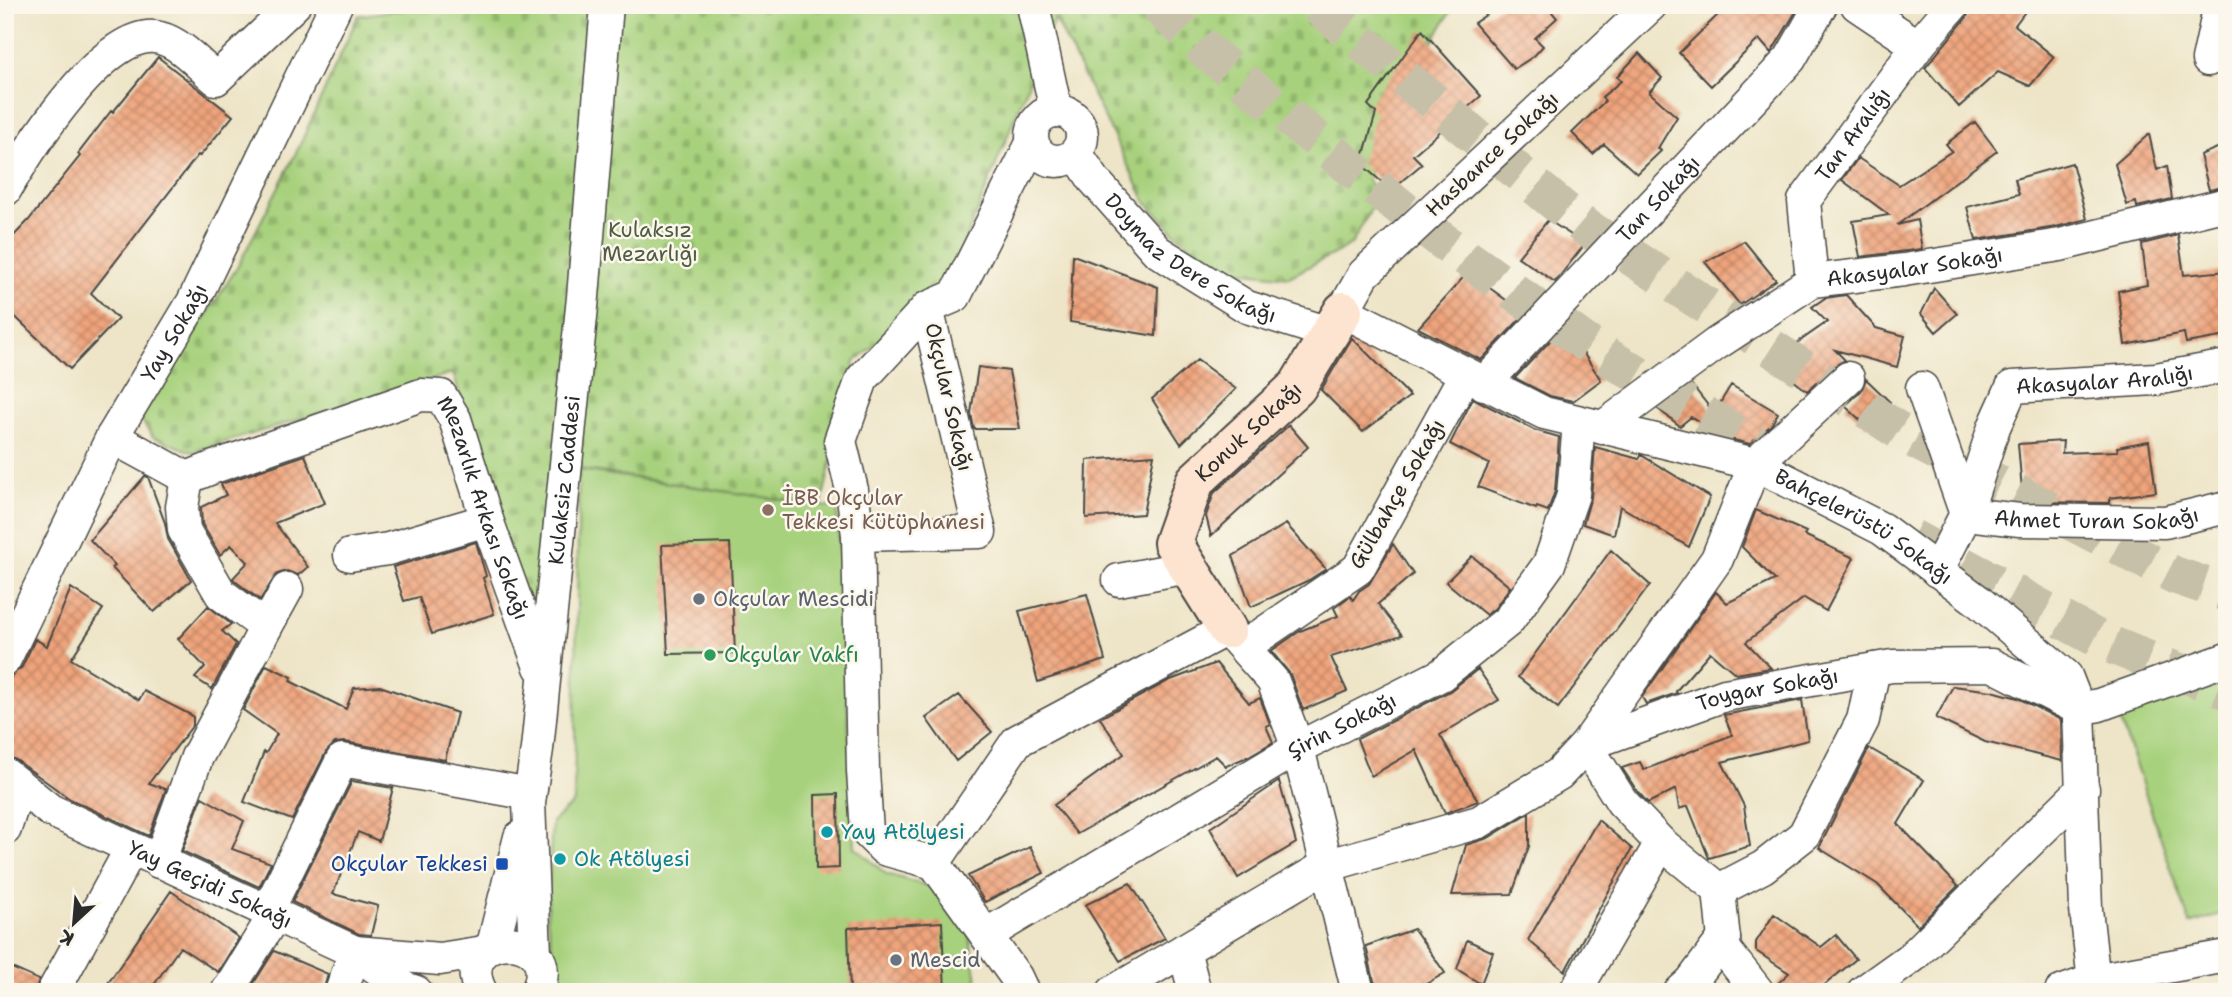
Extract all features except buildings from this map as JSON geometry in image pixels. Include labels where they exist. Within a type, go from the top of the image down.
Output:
[{"type":"street","points":[[5,190],[25,156],[81,81],[105,60],[136,39],[159,37],[171,42],[216,79],[295,5]]},
{"type":"street","name":"Yay Sokağı","points":[[5,659],[112,437],[193,302],[336,5]]},
{"type":"street","name":"Kulaksiz Caddesi","points":[[538,980],[530,798],[583,297],[607,5]]},
{"type":"street","points":[[1033,5],[1056,111]]},
{"type":"street","name":"Hasbance Sokağı","points":[[1336,322],[1364,274],[1651,5]]},
{"type":"street","name":"Tan Sokağı","points":[[1475,379],[1790,59],[1821,5]]},
{"type":"street","points":[[1857,5],[1918,46]]},
{"type":"street","name":"Tan Aralığı","points":[[1812,281],[1804,201],[1918,46],[1953,5]]},
{"type":"street","points":[[2208,60],[2220,5]]},
{"type":"street","points":[[1023,992],[1016,977],[934,863],[884,849],[867,832],[863,771],[858,535],[852,490],[840,441],[862,379],[928,308],[955,296],[1032,143],[1033,125],[1038,118],[1047,112],[1056,111],[1073,116],[1081,128],[1082,136],[1076,153],[1063,161],[1046,159],[1036,151],[1032,143]]},
{"type":"street","name":"Doymaz Dere Sokağı","points":[[1076,153],[1094,180],[1157,251],[1247,307],[1336,322]]},
{"type":"street","name":"Akasyalar Sokağı","points":[[1590,425],[1812,281],[1904,270],[2060,245],[2227,204]]},
{"type":"street","name":"Okçular Sokağı","points":[[858,535],[980,532],[928,308]]},
{"type":"street","name":"Bahçelerüstü Sokağı","points":[[1336,322],[1475,379],[1544,413],[1755,464],[1882,529],[1977,600],[2066,676],[2079,709],[2086,909],[2094,986]]},
{"type":"street","name":"Konuk Sokağı","points":[[1236,638],[1172,543],[1195,481],[1297,387],[1336,322]]},
{"type":"street","name":"Akasyalar Aralığı","points":[[1937,571],[1966,514],[1994,427],[2012,387],[2156,379],[2227,366]]},
{"type":"street","points":[[1758,992],[1725,950],[1719,890],[1661,843],[1622,802],[1586,745],[1717,559],[1755,464],[1848,378]]},
{"type":"street","name":"Gülbahçe Sokağı","points":[[934,863],[1017,741],[1236,638],[1358,569],[1475,379]]},
{"type":"street","points":[[1922,388],[1966,514]]},
{"type":"street","name":"Mezarlık Arkası Sokağı","points":[[187,478],[421,395],[441,396],[454,419],[543,675]]},
{"type":"street","name":"Şirin Sokağı","points":[[986,935],[1298,748],[1440,675],[1508,621],[1549,564],[1573,495],[1590,425]]},
{"type":"street","points":[[112,437],[187,478],[182,508],[184,530],[221,594],[266,626]]},
{"type":"street","name":"Ahmet Turan Sokağı","points":[[1966,514],[2020,520],[2165,522],[2227,507]]},
{"type":"street","points":[[350,555],[388,549],[487,520]]},
{"type":"street","points":[[1119,580],[1188,567]]},
{"type":"street","points":[[159,862],[197,757],[287,589]]},
{"type":"street","points":[[1236,638],[1273,681],[1298,748],[1358,992]]},
{"type":"street","points":[[2079,709],[2099,705],[2227,659]]},
{"type":"street","name":"Toygar Sokağı","points":[[1113,992],[1326,866],[1479,822],[1559,774],[1586,745],[1725,695],[1874,669],[1992,665],[2079,709]]},
{"type":"street","points":[[1719,890],[1763,867],[1804,835],[1863,720],[1874,669]]},
{"type":"street","points":[[227,992],[270,914],[342,760],[530,798],[488,948],[478,961],[475,973],[481,992]]},
{"type":"street","points":[[5,829],[12,780]]},
{"type":"street","name":"Yay Geçidi Sokağı","points":[[12,780],[50,810],[355,952],[404,988],[416,992]]},
{"type":"street","points":[[1863,992],[1913,957],[2082,789]]},
{"type":"street","points":[[1575,992],[1661,843]]},
{"type":"street","points":[[53,992],[131,849]]},
{"type":"street","points":[[1680,992],[1691,982],[1724,938]]},
{"type":"street","points":[[341,992],[355,952],[440,959],[504,942],[526,946],[538,980]]},
{"type":"street","points":[[1184,950],[1195,992]]},
{"type":"street","points":[[2062,992],[2227,956]]},
{"type":"green space","name":"Kulaksız Mezarlığı","points":[[431,5],[1454,5],[1400,100],[1367,180],[1379,195],[1351,245],[1289,277],[1220,269],[1176,234],[1146,202],[1055,18],[945,291],[855,361],[821,506],[552,465],[531,624],[453,373],[192,452],[153,437],[140,418],[238,266],[299,147],[358,16]]},
{"type":"green space","name":"Okçular Vakfı","points":[[579,470],[837,508],[855,847],[886,874],[939,889],[968,926],[979,992],[561,992],[547,919],[552,822],[574,802]]},
{"type":"green space","points":[[2227,673],[2227,912],[2190,924],[2117,711]]},
{"type":"tunnel","points":[[1157,5],[1209,53],[1440,239],[1593,348],[1797,470]]},
{"type":"tunnel","points":[[1317,5],[1581,224],[1907,436],[2174,575],[2227,593]]},
{"type":"tunnel","points":[[1912,538],[2104,642],[2227,691]]},
{"type":"place","name":"İBB Okçular Tekkesi Kütüphanesi","points":[[768,510]]},
{"type":"place","name":"Okçular Mescidi","points":[[699,599]]},
{"type":"place","name":"Okçular Vakfı","points":[[710,655]]},
{"type":"place","name":"Yay Atölyesi","points":[[827,832]]},
{"type":"place","name":"Ok Atölyesi","points":[[560,859]]},
{"type":"place","name":"Okçular Tekkesi","points":[[502,864]]},
{"type":"place","name":"Mescid","points":[[896,960]]}]
